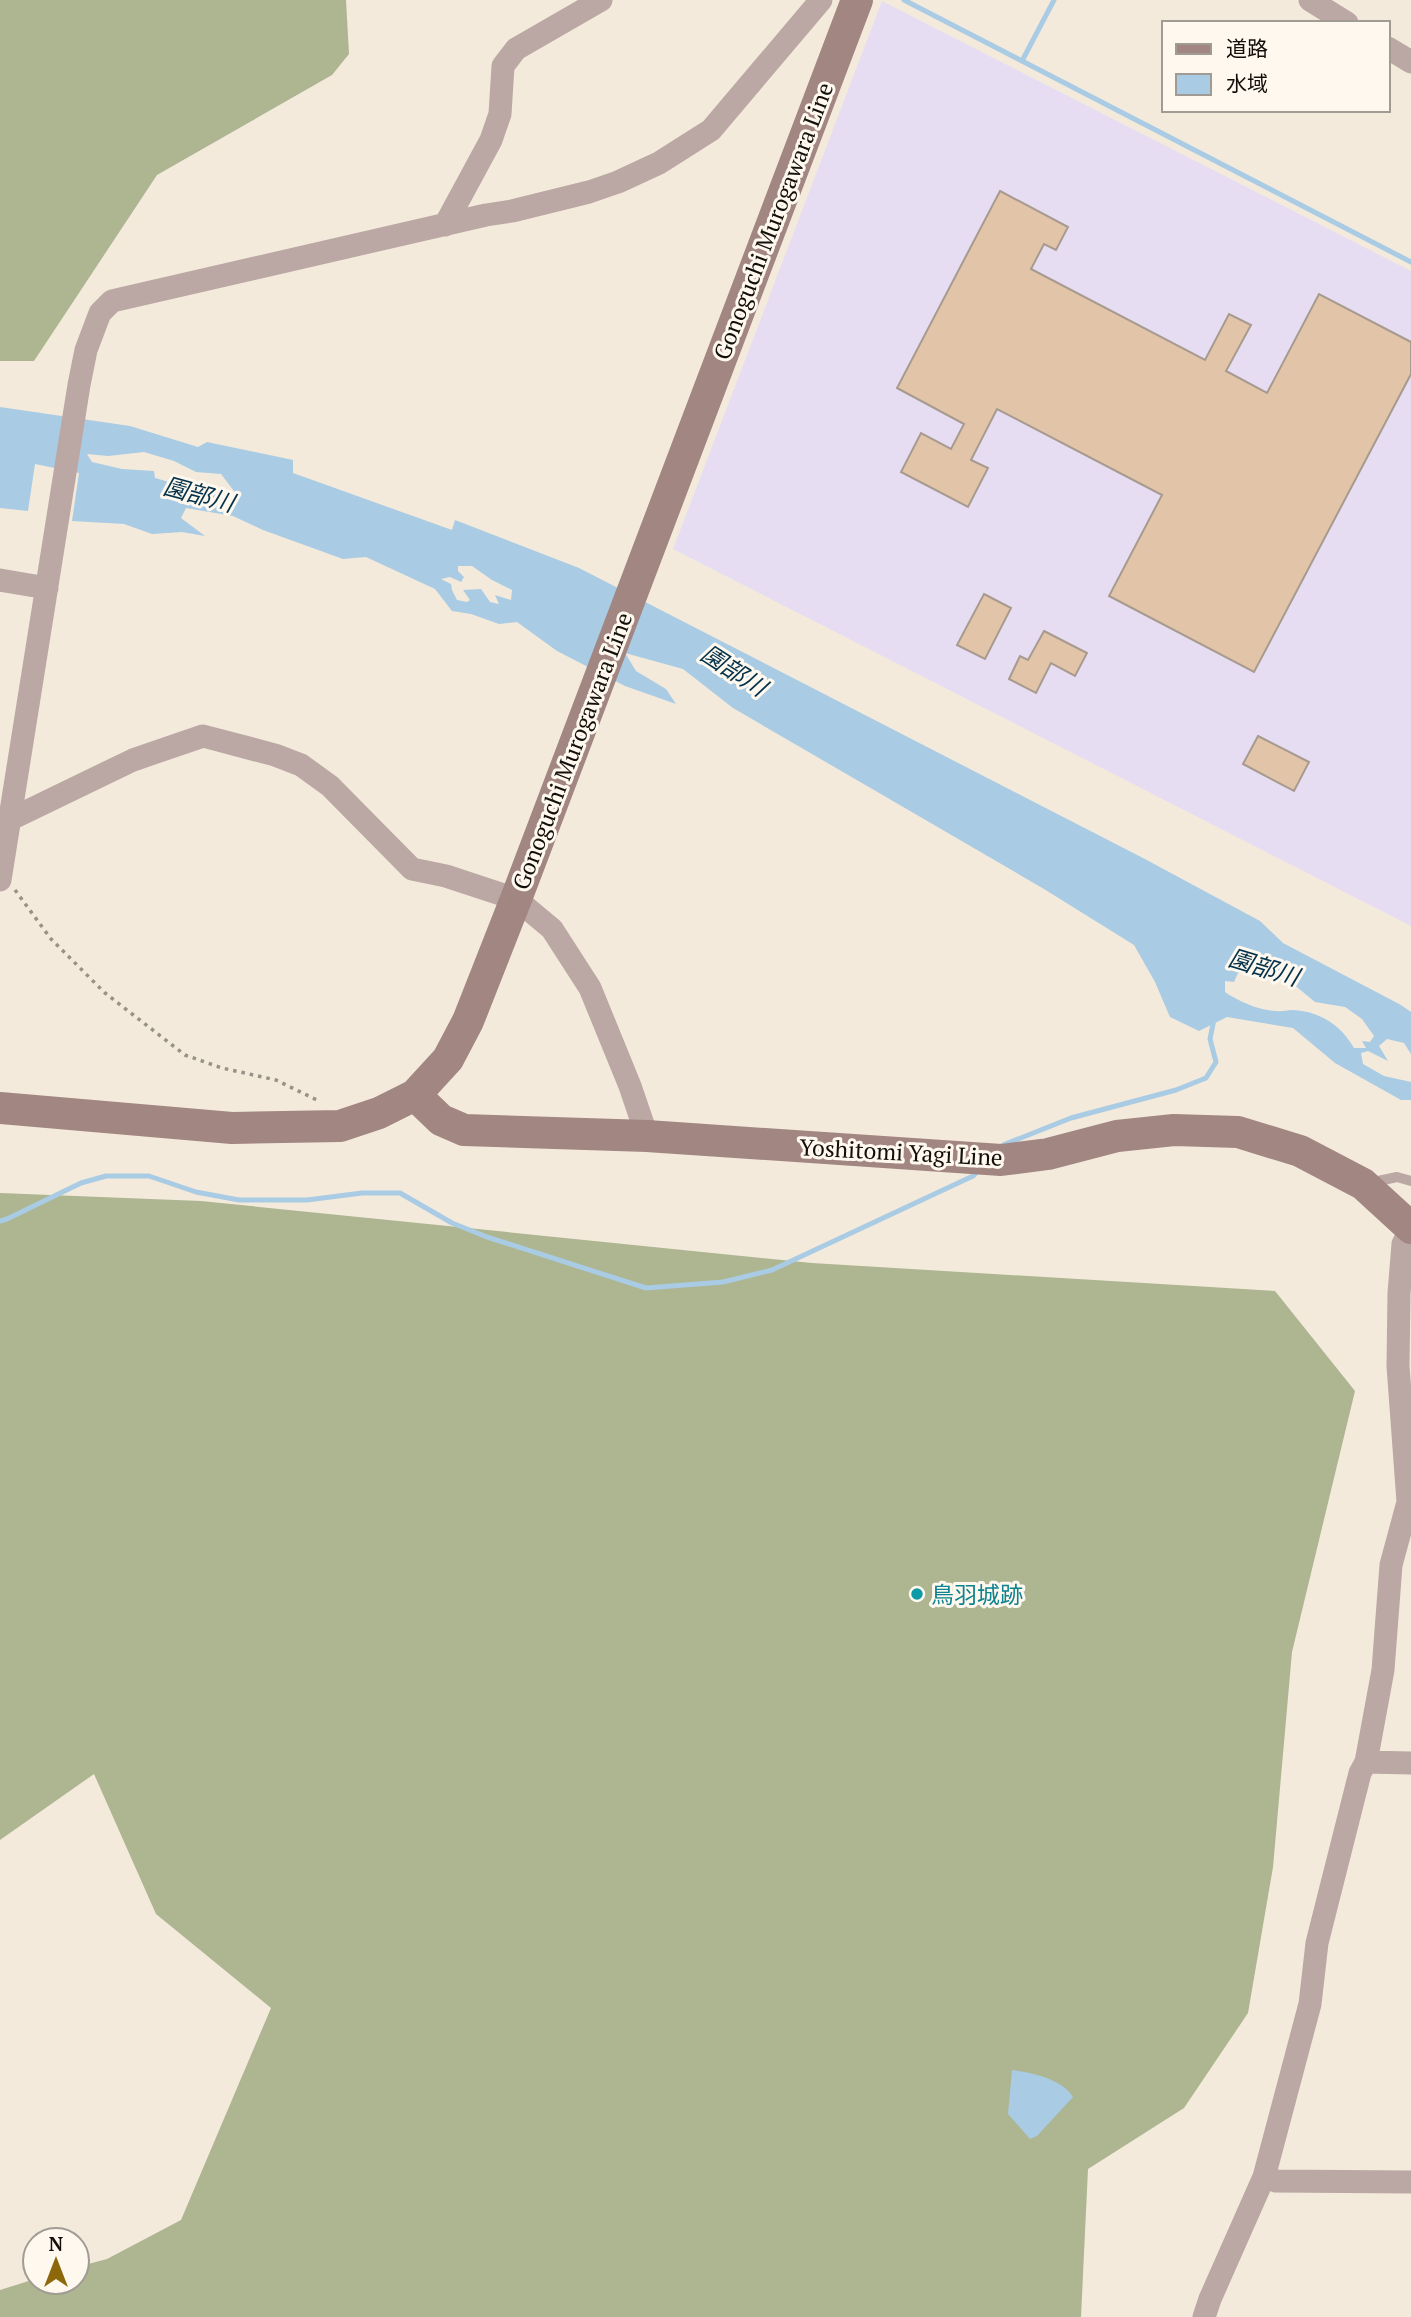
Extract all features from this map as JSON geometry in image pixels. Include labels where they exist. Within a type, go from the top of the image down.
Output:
[{"type":"main road","name":"Gonoguchi Murogawara Line","points":[[0,1108],[232,1128],[340,1126],[379,1113],[415,1095],[448,1059],[468,1021],[516,899],[858,0]]},
{"type":"main road","name":"Yoshitomi Yagi Line","points":[[415,1095],[441,1120],[464,1130],[647,1136],[986,1159],[1048,1154],[1117,1136],[1174,1130],[1237,1132],[1300,1151],[1363,1184],[1411,1229]]},
{"type":"street","points":[[445,225],[491,141],[500,114],[503,66],[516,49],[601,0]]},
{"type":"street","points":[[0,873],[79,385],[86,350],[100,313],[112,301],[589,192],[659,163],[711,130],[821,0]]},
{"type":"street","points":[[1310,0],[1344,21]]},
{"type":"street","points":[[1390,49],[1411,62]]},
{"type":"street","points":[[0,580],[48,581]]},
{"type":"street","points":[[9,820],[133,760],[203,736],[275,755],[301,765],[330,786],[412,869],[446,876],[516,899],[552,929],[590,988],[630,1086],[647,1136]]},
{"type":"street","points":[[1204,2317],[1264,2177],[1310,2004],[1317,1942],[1360,1773],[1366,1762],[1383,1670],[1391,1565],[1408,1503],[1398,1366],[1403,1244],[1411,1229]]},
{"type":"street","points":[[1366,1762],[1411,1763]]},
{"type":"street","points":[[1264,2177],[1276,2181],[1411,2182]]},
{"type":"lane","points":[[1363,1184],[1397,1177],[1411,1181]]},
{"type":"path","points":[[0,873],[51,939],[105,993],[185,1055],[222,1068],[275,1080],[324,1104],[340,1126]]},
{"type":"shaded area","points":[[882,1],[1411,271],[1411,926],[673,549]]},
{"type":"green space","points":[[0,0],[346,0],[349,54],[332,75],[157,175],[34,361],[0,361]]},
{"type":"green space","points":[[0,1193],[201,1201],[812,1263],[1275,1291],[1355,1391],[1292,1652],[1273,1867],[1248,2013],[1184,2108],[1088,2169],[1081,2317],[0,2317],[0,2290],[21,2283],[21,2296],[91,2296],[91,2263],[107,2259],[181,2220],[271,2008],[156,1914],[94,1774],[0,1840]]},
{"type":"water","name":"園部川","points":[[0,407],[130,426],[198,447],[207,442],[293,460],[293,473],[452,530],[455,520],[579,568],[1143,858],[1260,921],[1283,943],[1401,1005],[1411,1012],[1411,1054],[1404,1043],[1387,1039],[1379,1046],[1388,1061],[1368,1051],[1361,1053],[1363,1064],[1384,1076],[1411,1082],[1411,1100],[1401,1100],[1335,1063],[1293,1028],[1227,1017],[1199,1031],[1170,1017],[1155,982],[1134,945],[1044,889],[733,708],[683,669],[625,653],[636,671],[666,689],[676,704],[625,686],[557,651],[517,622],[499,624],[471,614],[452,611],[435,589],[366,557],[343,559],[263,530],[233,516],[186,508],[181,518],[205,536],[182,532],[152,534],[124,524],[72,521],[79,473],[35,464],[28,511],[0,508]],"holes":[[[144,452],[174,461],[196,472],[221,474],[237,495],[201,491],[182,480],[169,482],[155,478],[154,471],[122,469],[92,462],[87,454],[108,456]],[[458,566],[472,566],[512,590],[511,600],[495,595],[499,604],[490,602],[481,589],[463,590],[470,600],[457,600],[451,584],[441,579],[450,577],[461,582],[464,577],[458,571]],[[1246,972],[1292,983],[1315,1002],[1345,1007],[1362,1019],[1374,1036],[1370,1042],[1362,1041],[1366,1048],[1354,1048],[1343,1032],[1320,1016],[1302,1011],[1269,1010],[1243,1002],[1225,992],[1225,981],[1234,982],[1238,973]]]},
{"type":"water","points":[[1012,2070],[1054,2081],[1073,2097],[1037,2136],[1030,2139],[1008,2114]]},
{"type":"building","points":[[1000,191],[1068,227],[1056,250],[1044,244],[1031,269],[1205,360],[1229,314],[1251,325],[1226,371],[1267,393],[1319,294],[1411,342],[1411,374],[1254,672],[1109,596],[1162,495],[997,409],[971,460],[988,468],[968,507],[901,472],[921,433],[951,449],[964,424],[897,388]]},
{"type":"building","points":[[984,594],[1011,608],[985,659],[957,645]]},
{"type":"building","points":[[1044,631],[1087,653],[1075,676],[1051,663],[1036,693],[1009,679],[1020,656],[1028,660]]},
{"type":"building","points":[[1258,736],[1309,762],[1294,791],[1243,764]]},
{"type":"waterway","points":[[904,0],[1411,262]]},
{"type":"waterway","points":[[1022,61],[1054,0]]},
{"type":"waterway","points":[[1003,1145],[1071,1118],[1176,1090],[1206,1078],[1216,1062],[1210,1039],[1214,1019]]},
{"type":"waterway","points":[[0,1221],[81,1183],[106,1176],[149,1176],[196,1192],[239,1200],[307,1200],[362,1193],[400,1193],[452,1223],[487,1237],[646,1288],[723,1282],[772,1270],[973,1176],[979,1170]]},
{"type":"place","name":"鳥羽城跡","points":[[917,1594]]}]
